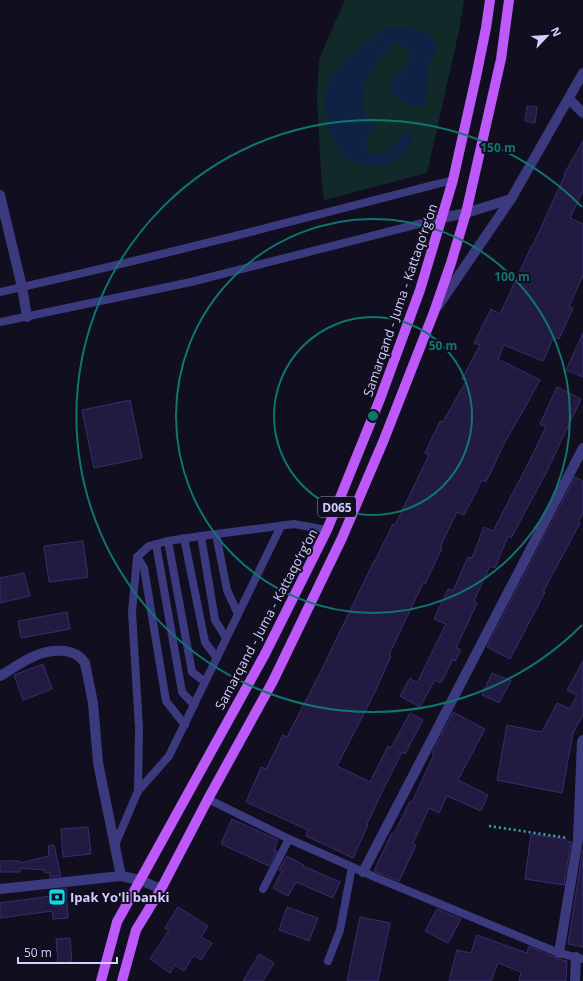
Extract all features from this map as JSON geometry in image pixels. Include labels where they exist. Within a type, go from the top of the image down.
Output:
[{"type":"main road","name":"Samarqand - Juma - Kattaqo‘rg‘on","points":[[101,981],[117,922],[265,654],[327,530],[383,392],[420,290],[453,180],[476,77],[490,0]]},
{"type":"main road","name":"D065","points":[[122,981],[136,930],[162,889],[208,799],[273,681],[342,538],[383,442],[434,312],[466,213],[501,59],[509,0]]},
{"type":"street","points":[[434,312],[511,199],[583,73]]},
{"type":"street","points":[[569,99],[583,113]]},
{"type":"street","points":[[0,195],[22,287],[27,317]]},
{"type":"street","points":[[442,218],[466,213],[511,199]]},
{"type":"street","points":[[363,872],[583,448]]},
{"type":"street","points":[[0,676],[34,656],[49,650],[68,651],[82,658],[85,663],[93,703],[98,763],[120,876]]},
{"type":"street","points":[[559,953],[578,839],[583,740]]},
{"type":"street","points":[[0,889],[120,876],[140,880],[162,889]]},
{"type":"street","points":[[575,981],[579,958]]},
{"type":"lane","points":[[0,292],[314,216],[453,180]]},
{"type":"lane","points":[[0,322],[191,282],[442,218]]},
{"type":"lane","points":[[138,791],[139,728],[132,612],[137,557],[149,546],[184,538],[294,524],[327,530]]},
{"type":"lane","points":[[114,845],[138,791],[169,756],[281,526]]},
{"type":"lane","points":[[216,534],[227,590],[238,614]]},
{"type":"lane","points":[[200,536],[215,620],[226,638]]},
{"type":"lane","points":[[184,538],[205,642],[217,658]]},
{"type":"lane","points":[[168,541],[192,672],[205,682]]},
{"type":"lane","points":[[156,544],[182,692],[194,705]]},
{"type":"lane","points":[[137,557],[144,568],[166,701],[184,725]]},
{"type":"lane","points":[[208,799],[290,839],[363,872],[559,953],[579,958]]},
{"type":"lane","points":[[263,889],[290,839]]},
{"type":"lane","points":[[328,961],[340,930],[352,867]]},
{"type":"path","points":[[489,826],[578,839]]},
{"type":"green space","points":[[344,0],[464,0],[459,31],[427,173],[324,200],[317,98],[319,59]]},
{"type":"water","points":[[391,28],[405,28],[425,32],[431,36],[435,43],[435,53],[428,68],[426,107],[406,104],[398,99],[392,91],[391,83],[408,64],[409,56],[408,50],[404,46],[398,44],[392,45],[374,68],[366,81],[363,90],[365,112],[376,125],[371,131],[366,144],[368,152],[383,154],[407,132],[412,133],[413,139],[396,160],[386,164],[374,166],[362,165],[352,161],[344,155],[332,136],[326,113],[325,102],[327,91],[334,74],[351,55],[380,31]]},
{"type":"building","points":[[527,106],[537,107],[535,123],[525,121]]},
{"type":"building","points":[[583,141],[583,191],[570,218],[583,224],[583,276],[569,306],[573,308],[559,339],[554,337],[543,361],[504,345],[498,359],[540,380],[505,442],[486,482],[482,480],[464,515],[457,512],[440,547],[442,548],[425,584],[423,583],[389,655],[391,656],[374,694],[337,766],[370,782],[388,746],[391,748],[410,713],[423,720],[405,754],[402,752],[367,824],[368,825],[353,858],[306,836],[308,830],[246,802],[261,767],[266,769],[283,735],[287,737],[320,673],[374,561],[393,524],[395,525],[429,455],[425,453],[440,421],[443,422],[466,381],[462,379],[480,345],[474,343],[491,309],[500,314],[565,175],[564,174]]},
{"type":"building","points":[[583,333],[583,377],[566,370]]},
{"type":"building","points":[[557,387],[581,399],[547,471],[511,538],[508,536],[495,568],[490,566],[474,601],[477,603],[456,648],[461,650],[455,661],[453,659],[441,683],[435,680],[420,707],[400,696],[410,678],[417,683],[446,624],[434,619],[448,589],[453,591],[468,557],[472,558],[484,527],[493,531],[546,427],[540,424]]},
{"type":"building","points":[[130,400],[142,458],[94,468],[82,410]]},
{"type":"building","points":[[575,477],[583,481],[583,513],[578,522],[580,523],[543,592],[545,592],[510,659],[487,647]]},
{"type":"building","points":[[83,541],[88,577],[49,582],[44,546]]},
{"type":"building","points":[[24,573],[30,596],[0,603],[0,578]]},
{"type":"building","points":[[67,612],[70,629],[21,638],[18,621]]},
{"type":"building","points":[[583,661],[583,715],[573,733],[562,793],[497,780],[507,725],[542,732],[557,703],[570,709],[577,695],[567,690]]},
{"type":"building","points":[[43,664],[52,689],[23,700],[14,675]]},
{"type":"building","points":[[492,673],[511,681],[499,703],[482,695]]},
{"type":"building","points":[[453,712],[485,729],[458,780],[488,795],[481,811],[447,796],[439,813],[429,808],[413,843],[416,845],[399,881],[374,871],[392,833],[394,834],[410,801],[412,802],[434,754],[432,753]]},
{"type":"building","points":[[232,819],[278,840],[274,850],[277,851],[269,866],[221,844]]},
{"type":"building","points":[[88,827],[91,854],[63,857],[61,829]]},
{"type":"building","points":[[531,834],[566,839],[566,841],[571,842],[564,885],[525,879]]},
{"type":"building","points":[[54,845],[61,876],[50,877],[50,872],[45,873],[44,870],[20,868],[20,872],[0,872],[0,861],[20,861],[20,863],[49,856],[48,846]]},
{"type":"building","points":[[583,849],[583,947],[568,944]]},
{"type":"building","points":[[287,856],[304,865],[303,866],[340,882],[333,898],[296,882],[288,896],[273,888],[282,871],[279,870]]},
{"type":"building","points":[[66,888],[68,918],[53,919],[52,911],[0,918],[0,903],[51,896],[51,890]]},
{"type":"building","points":[[178,907],[208,926],[201,937],[212,943],[201,960],[194,955],[184,971],[175,965],[170,973],[150,959],[169,930],[165,928]]},
{"type":"building","points":[[287,907],[318,918],[309,941],[279,930]]},
{"type":"building","points":[[437,909],[461,919],[448,943],[425,931]]},
{"type":"building","points":[[360,917],[390,923],[378,981],[347,981]]},
{"type":"building","points":[[477,935],[527,953],[529,946],[558,959],[567,961],[566,981],[519,981],[521,972],[498,963],[491,981],[449,981],[457,950],[471,953]]},
{"type":"building","points":[[70,938],[72,962],[58,963],[56,939]]},
{"type":"building","points":[[259,954],[274,963],[263,981],[243,981]]},
{"type":"place","name":"Ipak Yo'li banki","points":[[57,897]]}]
